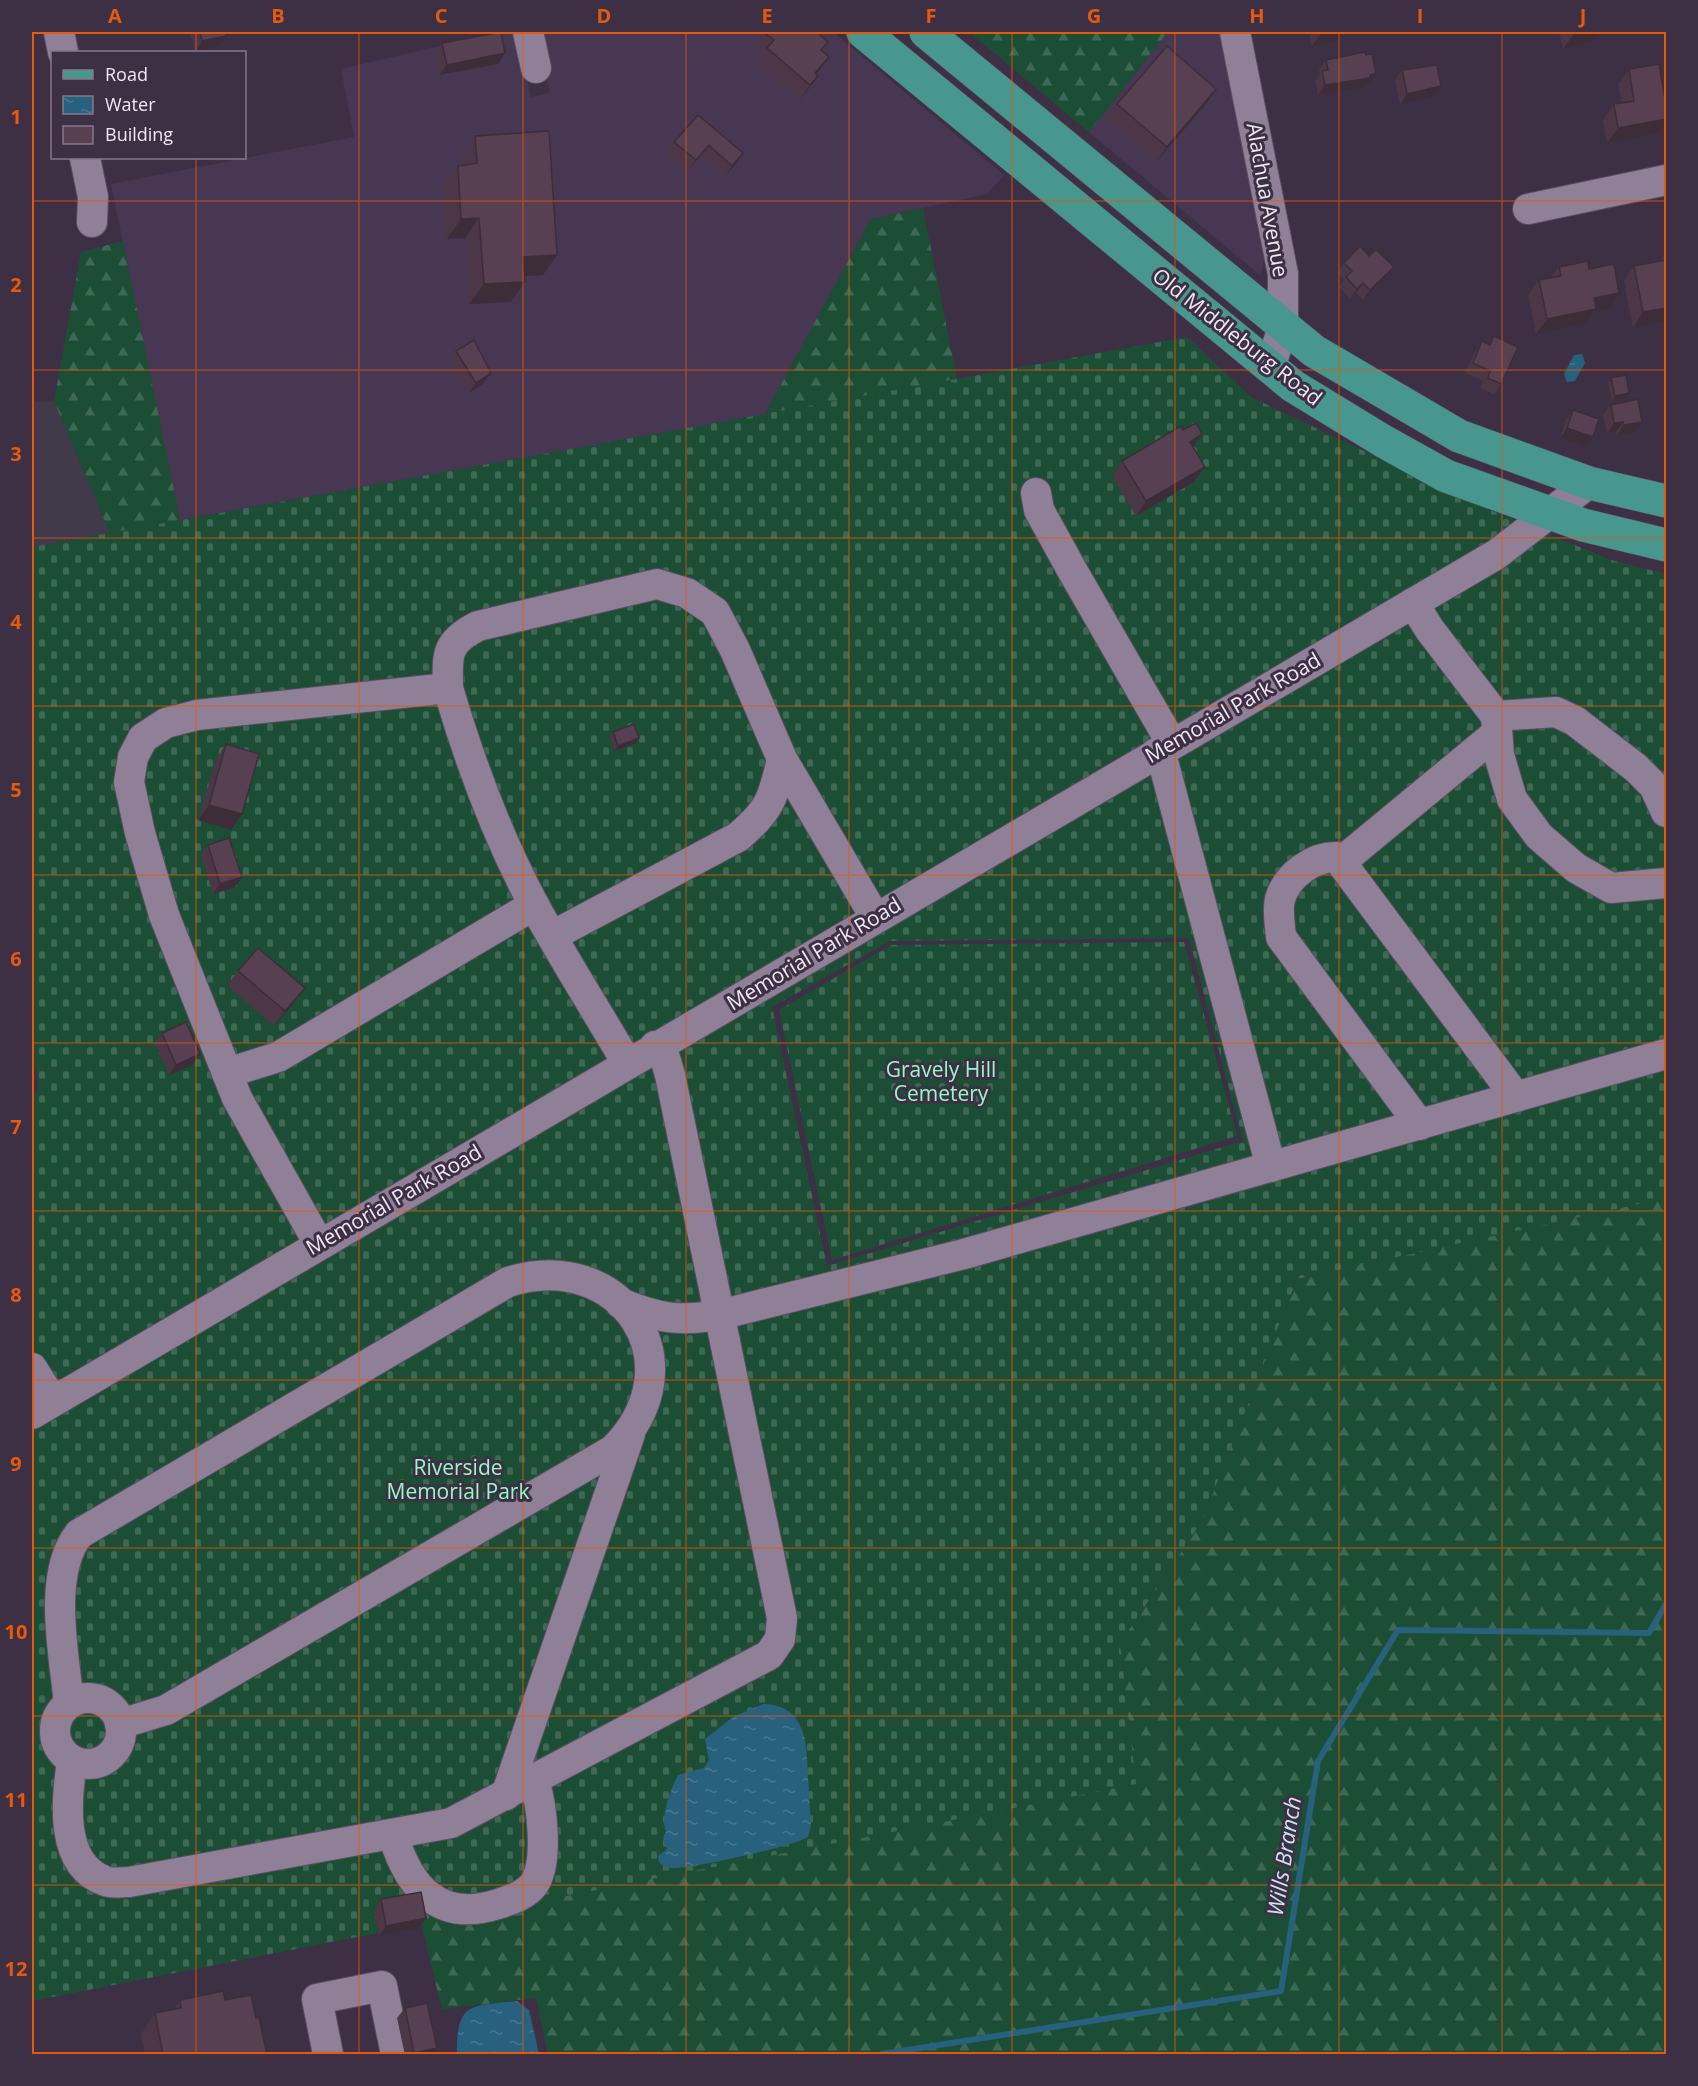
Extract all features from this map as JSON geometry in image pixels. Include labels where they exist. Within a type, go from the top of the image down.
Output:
[{"type":"main road","name":"Old Middleburg Road","points":[[863,32],[1293,386],[1446,476],[1583,525],[1666,545]]},
{"type":"main road","name":"Old Middleburg Road","points":[[926,32],[1314,351],[1400,404],[1459,436],[1588,483],[1666,501]]},
{"type":"main road","points":[[957,109],[982,78]]},
{"type":"street","points":[[58,32],[63,51]]},
{"type":"street","points":[[528,32],[536,68]]},
{"type":"street","name":"Alachua Avenue","points":[[1235,32],[1276,233],[1282,274],[1283,327],[1270,368]]},
{"type":"street","points":[[85,159],[93,197],[92,222]]},
{"type":"street","points":[[1528,209],[1666,180]]},
{"type":"street","name":"Memorial Park Road","points":[[42,1408],[1497,554],[1588,483]]},
{"type":"street","points":[[1036,493],[1039,510],[1164,748],[1164,765],[1271,1167]]},
{"type":"street","points":[[627,1063],[534,905],[493,819],[466,748],[448,688],[449,650],[459,636],[478,626],[657,584],[687,593],[715,612],[735,650],[782,759],[875,917]]},
{"type":"street","points":[[1413,603],[1497,724],[1498,755],[1512,799],[1539,836],[1575,868],[1611,888],[1666,883]]},
{"type":"street","points":[[319,1244],[237,1098],[164,915],[140,832],[129,782],[133,757],[142,738],[166,723],[197,715],[448,688]]},
{"type":"street","points":[[1341,862],[1497,724],[1556,712],[1575,722],[1636,768],[1653,786],[1666,812]]},
{"type":"street","points":[[552,936],[738,837],[763,817],[776,786],[782,759]]},
{"type":"street","points":[[1420,1125],[1281,937],[1278,915],[1281,898],[1291,881],[1312,862],[1324,856],[1338,857],[1516,1097]]},
{"type":"street","points":[[227,1073],[278,1057],[534,905]]},
{"type":"street","points":[[72,1760],[68,1796],[72,1841],[78,1859],[106,1882],[129,1882],[393,1835],[451,1822],[534,1781],[769,1655],[780,1639],[782,1618],[706,1317],[670,1075],[665,1058],[655,1047]]},
{"type":"street","points":[[620,1303],[666,1319],[706,1317],[964,1254],[1666,1054]]},
{"type":"street","points":[[69,1703],[62,1633],[62,1580],[64,1558],[79,1534],[508,1282],[527,1276],[566,1275],[590,1283],[620,1303],[629,1311],[643,1333],[650,1356],[651,1379]]},
{"type":"street","points":[[506,1795],[651,1379],[678,1331],[706,1317]]},
{"type":"street","points":[[32,1368],[42,1408]]},
{"type":"street","points":[[120,1724],[166,1710],[613,1450],[630,1434]]},
{"type":"street","points":[[89,1697],[100,1700],[116,1713],[120,1724],[118,1744],[104,1760],[82,1764],[72,1760],[43,1733],[69,1703],[89,1697]]},
{"type":"street","points":[[393,1835],[401,1862],[417,1887],[440,1905],[456,1910],[488,1907],[517,1898],[534,1884],[542,1861],[540,1798],[534,1781]]},
{"type":"street","points":[[328,2055],[317,1999],[382,1986],[396,2055]]},
{"type":"shaded area","points":[[499,32],[517,32],[531,97],[550,93],[537,32],[833,32],[1004,175],[987,194],[871,219],[765,414],[180,520],[111,184],[354,137],[341,69]]},
{"type":"shaded area","points":[[1168,32],[1225,32],[1267,241],[1261,276],[1089,132]]},
{"type":"shaded area","points":[[54,401],[110,533],[32,547],[32,402]]},
{"type":"green space","points":[[969,32],[1168,32],[1089,132]]},
{"type":"green space","points":[[923,208],[957,379],[765,414],[871,219]]},
{"type":"green space","points":[[123,241],[180,520],[110,533],[54,401],[81,252]]},
{"type":"green space","name":"Riverside Memorial Park","points":[[1187,337],[1251,397],[1466,500],[1611,560],[1666,574],[1666,1198],[1297,1279],[1202,1521],[1120,1643],[1136,1784],[32,2001],[32,1097],[39,1089],[32,1049],[32,547]],"holes":[[[1189,938],[1243,1141],[827,1266],[772,1007],[890,941]]]},
{"type":"green space","name":"Gravely Hill Cemetery","points":[[1184,942],[1237,1136],[832,1260],[779,1010],[891,945]]},
{"type":"green space","points":[[1666,1198],[1666,2054],[548,2054],[536,1998],[442,2009],[421,1923],[1135,1784],[1120,1643],[1202,1521],[1297,1279]]},
{"type":"water","points":[[1582,354],[1585,363],[1575,381],[1567,382],[1564,374],[1574,355]]},
{"type":"water","points":[[763,1704],[778,1706],[788,1711],[802,1729],[808,1765],[811,1825],[808,1837],[765,1851],[704,1864],[676,1868],[662,1865],[658,1856],[667,1849],[663,1838],[666,1831],[665,1810],[678,1775],[704,1768],[709,1760],[705,1739],[733,1717]]},
{"type":"water","points":[[517,2001],[529,2010],[539,2054],[457,2054],[460,2024],[470,2009],[488,2004]]},
{"type":"building","points":[[200,32],[225,32],[226,36],[202,41]]},
{"type":"building","points":[[501,32],[505,53],[447,65],[442,43]]},
{"type":"building","points":[[763,32],[817,32],[828,42],[821,50],[829,57],[815,73],[818,76],[810,85],[767,48],[774,40]]},
{"type":"building","points":[[1167,46],[1216,89],[1167,147],[1117,104]]},
{"type":"building","points":[[1365,52],[1366,55],[1372,54],[1376,73],[1370,75],[1370,78],[1325,85],[1322,71],[1328,70],[1326,60]]},
{"type":"building","points":[[1659,64],[1666,119],[1618,128],[1614,104],[1634,101],[1629,69]]},
{"type":"building","points":[[1437,65],[1441,86],[1407,94],[1402,70]]},
{"type":"building","points":[[698,115],[743,153],[732,166],[709,145],[696,160],[674,142]]},
{"type":"building","points":[[549,131],[557,255],[523,257],[525,282],[484,284],[479,218],[461,219],[458,166],[477,163],[475,136]]},
{"type":"building","points":[[1360,246],[1369,256],[1376,249],[1394,267],[1370,290],[1363,283],[1357,289],[1346,277],[1352,271],[1344,263]]},
{"type":"building","points":[[1666,260],[1666,308],[1643,312],[1634,266]]},
{"type":"building","points":[[1588,261],[1589,269],[1614,264],[1619,293],[1594,298],[1596,309],[1547,319],[1539,280],[1561,276],[1559,267]]},
{"type":"building","points":[[1494,336],[1518,347],[1501,384],[1488,378],[1490,371],[1473,363],[1482,341],[1490,345]]},
{"type":"building","points":[[474,340],[491,373],[476,383],[456,351]]},
{"type":"building","points":[[1626,375],[1629,393],[1615,396],[1611,378]]},
{"type":"building","points":[[1638,399],[1642,422],[1624,425],[1623,422],[1614,423],[1611,405]]},
{"type":"building","points":[[1573,410],[1599,419],[1593,437],[1567,428]]},
{"type":"building","points":[[1196,423],[1202,434],[1190,442],[1205,467],[1146,501],[1122,461],[1181,426],[1183,430]]},
{"type":"building","points":[[634,724],[639,738],[618,746],[613,732]]},
{"type":"building","points":[[226,744],[259,754],[242,814],[209,805]]},
{"type":"building","points":[[229,838],[242,877],[220,884],[208,845]]},
{"type":"building","points":[[258,948],[305,988],[285,1011],[238,971]]},
{"type":"building","points":[[186,1022],[200,1054],[176,1065],[162,1033]]},
{"type":"building","points":[[421,1892],[426,1918],[386,1926],[381,1899]]},
{"type":"building","points":[[223,1991],[225,2000],[251,1995],[256,2018],[259,2017],[267,2055],[163,2055],[155,2013],[181,2008],[180,2000]]},
{"type":"building","points":[[427,2003],[437,2048],[414,2053],[405,2008]]},
{"type":"waterway","name":"Wills Branch","points":[[882,2054],[1281,1991],[1318,1761],[1398,1630],[1649,1633],[1666,1604]]}]
